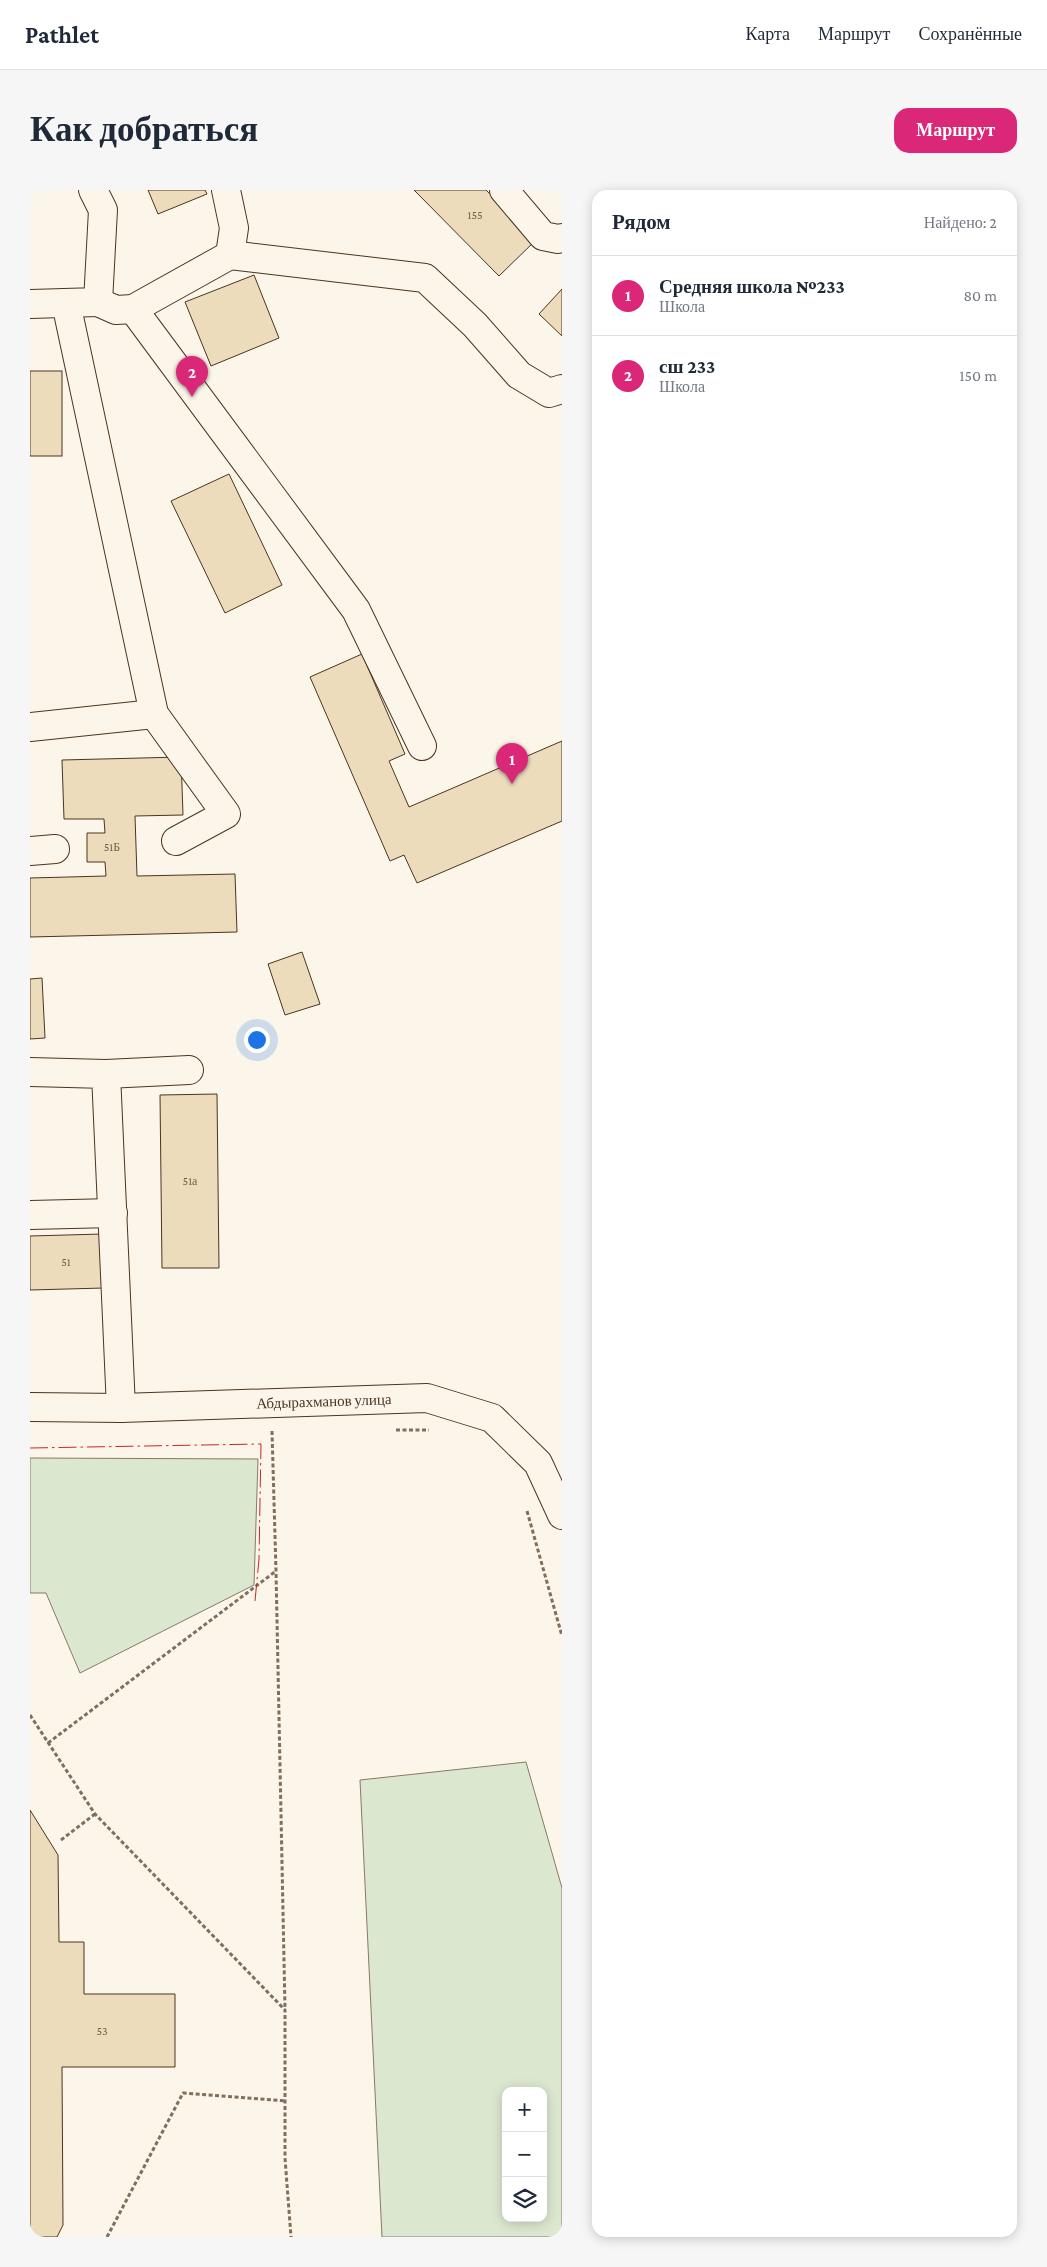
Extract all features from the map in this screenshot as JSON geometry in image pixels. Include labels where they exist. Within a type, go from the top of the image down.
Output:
[{"type":"street","points":[[93,190],[103,210],[98,302]]},
{"type":"street","points":[[226,190],[234,228],[230,255]]},
{"type":"street","points":[[504,190],[543,236],[558,240],[562,238]]},
{"type":"street","points":[[30,304],[98,302],[116,310],[133,308],[230,255],[425,278],[475,325],[519,375],[549,393],[562,389]]},
{"type":"street","points":[[66,303],[154,714],[226,814],[176,841]]},
{"type":"street","points":[[133,308],[356,610],[422,746]]},
{"type":"street","points":[[30,727],[154,714]]},
{"type":"street","points":[[30,1072],[106,1074],[189,1070]]},
{"type":"street","points":[[106,1074],[122,1408]]},
{"type":"street","points":[[30,1215],[113,1213]]},
{"type":"street","name":"Абдырахманов улица","points":[[30,1407],[122,1408],[427,1398],[492,1418],[538,1463],[562,1515]]},
{"type":"path","points":[[262,1430],[281,1430]]},
{"type":"path","points":[[272,1430],[285,2010],[285,2158],[291,2237]]},
{"type":"path","points":[[389,1430],[438,1430]]},
{"type":"path","points":[[525,1505],[562,1636]]},
{"type":"path","points":[[48,1743],[276,1572]]},
{"type":"path","points":[[30,1715],[95,1814],[285,2010]]},
{"type":"path","points":[[61,1840],[95,1814]]},
{"type":"path","points":[[107,2237],[183,2093],[286,2100]]},
{"type":"green space","points":[[30,1458],[258,1459],[254,1585],[80,1673],[46,1593],[30,1593]]},
{"type":"green space","points":[[526,1762],[562,1888],[562,2237],[382,2237],[360,1780]]},
{"type":"building","points":[[148,190],[205,190],[207,194],[158,214]]},
{"type":"building","points":[[414,190],[486,190],[536,240],[499,276]]},
{"type":"building","points":[[254,275],[279,338],[211,366],[185,302]]},
{"type":"building","points":[[562,289],[562,336],[539,314]]},
{"type":"building","points":[[30,371],[62,371],[62,456],[30,456]]},
{"type":"building","points":[[229,474],[282,585],[225,613],[171,501]]},
{"type":"building","points":[[362,654],[405,754],[389,761],[409,807],[562,741],[562,821],[417,883],[404,855],[390,861],[310,677]]},
{"type":"building","points":[[181,757],[183,815],[135,816],[137,876],[235,874],[237,932],[30,937],[30,878],[106,876],[105,862],[87,862],[87,833],[105,833],[104,819],[64,819],[62,760]]},
{"type":"building","points":[[302,952],[320,1004],[285,1015],[268,964]]},
{"type":"building","points":[[42,978],[45,1038],[30,1039],[30,979]]},
{"type":"building","points":[[217,1094],[219,1268],[162,1268],[160,1095]]},
{"type":"building","points":[[102,1234],[104,1288],[30,1290],[30,1236]]},
{"type":"building","points":[[30,1810],[58,1855],[59,1942],[84,1942],[84,1994],[175,1994],[175,2067],[62,2067],[63,2225],[57,2237],[30,2237]]},
{"type":"power","points":[[30,1448],[261,1444],[259,1559],[255,1601]]},
{"type":"place","name":"сш 233","points":[[192,397]]},
{"type":"place","name":"Средняя школа №233","points":[[512,784]]}]
